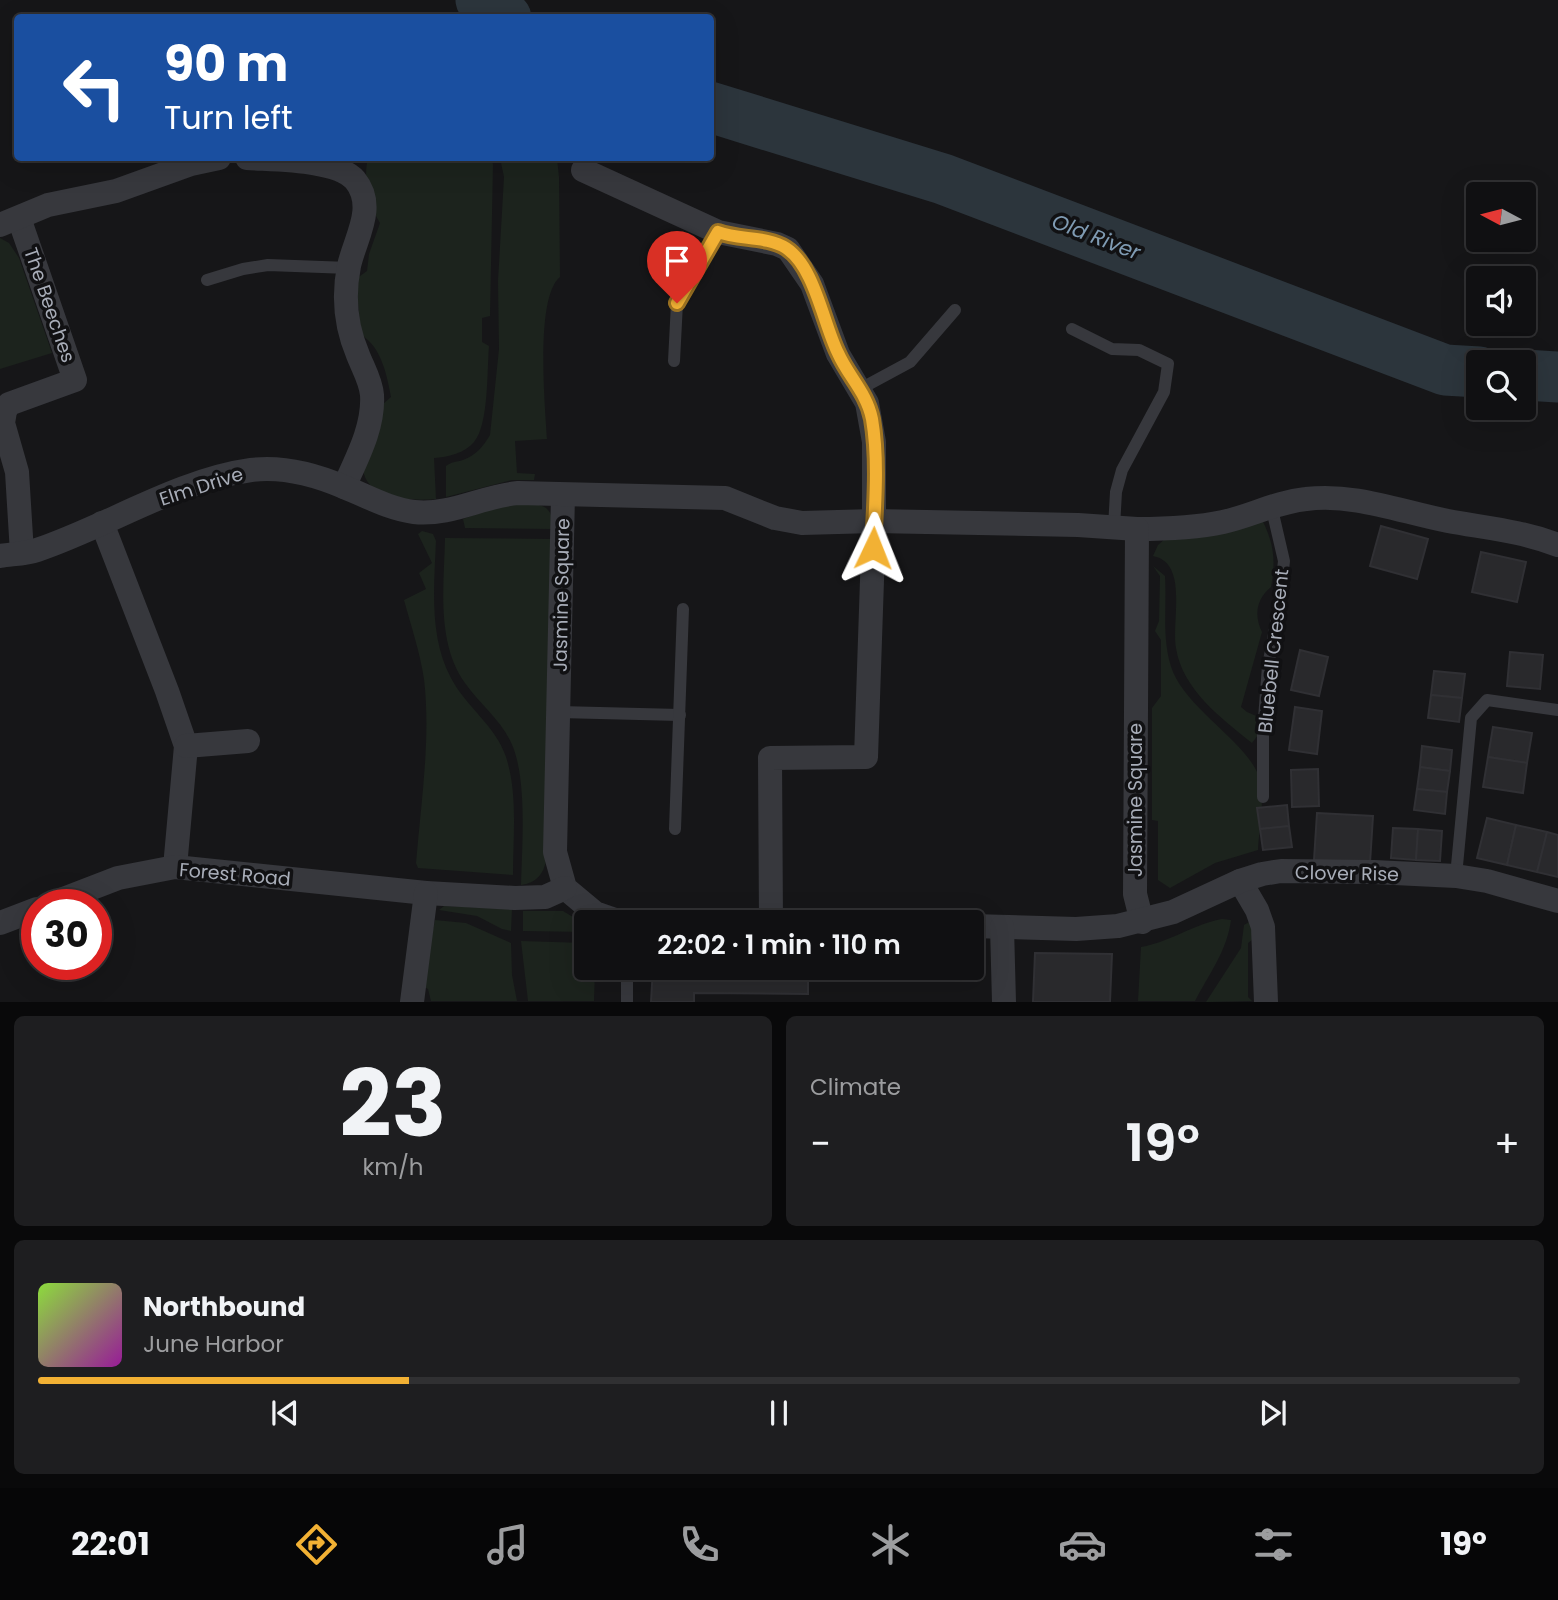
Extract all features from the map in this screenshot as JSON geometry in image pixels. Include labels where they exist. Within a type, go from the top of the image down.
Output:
[{"type":"street","points":[[10,222],[48,205],[116,191],[205,161]]},
{"type":"street","points":[[280,161],[325,165],[349,173],[363,193],[364,217],[349,268],[346,312],[349,333],[368,378],[372,395],[368,430],[344,486]]},
{"type":"street","points":[[583,170],[718,232],[777,244],[788,250],[812,284],[838,354],[860,389],[871,417],[874,442],[874,521],[866,757],[770,758],[771,910]]},
{"type":"street","name":"The Beeches","points":[[10,222],[75,380],[9,404],[5,411],[3,423],[17,472],[11,554]]},
{"type":"street","name":"Elm Drive","points":[[11,554],[35,551],[220,477],[254,470],[294,472],[344,486],[390,506],[416,512],[450,510],[502,495],[563,495]]},
{"type":"street","name":"Jasmine Square","points":[[565,888],[555,852],[563,495],[725,498],[775,517],[802,523],[874,521],[1126,528],[1135,894],[1142,922]]},
{"type":"street","points":[[1126,528],[1224,522],[1271,505],[1306,499],[1347,499],[1377,503],[1447,521],[1508,530],[1558,545]]},
{"type":"street","points":[[102,523],[186,746],[176,867]]},
{"type":"street","points":[[186,746],[248,741]]},
{"type":"street","name":"Forest Road","points":[[89,889],[118,878],[176,867],[426,893],[515,898],[545,897],[565,888]]},
{"type":"street","name":"Clover Rise","points":[[1142,922],[1173,912],[1240,881],[1281,871],[1456,876],[1487,881],[1558,901]]},
{"type":"street","points":[[1240,881],[1258,910],[1263,927],[1266,1002]]},
{"type":"street","points":[[565,888],[591,910]]},
{"type":"street","points":[[412,1002],[426,893]]},
{"type":"street","points":[[0,923],[21,915]]},
{"type":"street","points":[[984,926],[1076,929],[1142,922]]},
{"type":"street","points":[[1002,927],[1004,1002]]},
{"type":"lane","points":[[674,361],[677,303],[718,232]]},
{"type":"lane","points":[[207,280],[268,265],[349,268]]},
{"type":"lane","points":[[860,389],[910,362],[956,310]]},
{"type":"lane","name":"Jasmine Square","points":[[1072,329],[1112,349],[1139,350],[1168,364],[1164,392],[1122,470],[1116,492],[1126,528]]},
{"type":"lane","name":"Bluebell Crescent","points":[[1264,797],[1263,732],[1268,666],[1284,561],[1271,505]]},
{"type":"lane","points":[[675,829],[683,609]]},
{"type":"lane","points":[[1456,876],[1471,718],[1488,700],[1558,710]]},
{"type":"lane","points":[[559,712],[680,715]]},
{"type":"lane","points":[[626,1002],[627,980]]},
{"type":"shaded area","points":[[368,161],[492,161],[493,164],[490,316],[482,318],[482,342],[489,346],[485,410],[479,434],[470,446],[456,454],[434,458],[436,499],[404,499],[381,493],[366,479],[363,469],[382,405],[391,397],[378,354],[374,346],[361,335],[356,279],[367,271],[369,254],[380,223],[372,208],[366,174]]},
{"type":"shaded area","points":[[501,161],[557,161],[560,277],[552,288],[547,306],[543,353],[547,439],[515,441],[517,473],[535,474],[534,480],[512,480],[446,497],[446,466],[472,456],[490,435],[499,349],[498,281],[504,177]]},
{"type":"shaded area","points":[[0,238],[9,243],[19,258],[52,353],[0,369]]},
{"type":"shaded area","points":[[511,504],[535,504],[546,508],[552,519],[553,529],[465,528],[463,519]]},
{"type":"shaded area","points":[[1261,518],[1273,552],[1273,569],[1271,587],[1259,602],[1258,620],[1262,632],[1241,707],[1261,718],[1258,735],[1252,743],[1205,702],[1186,677],[1176,648],[1175,581],[1164,561],[1153,556],[1158,545],[1166,538]]},
{"type":"shaded area","points":[[422,531],[433,534],[436,541],[434,611],[444,662],[457,688],[495,735],[510,771],[514,815],[513,875],[418,868],[416,863],[424,771],[426,702],[420,659],[404,600],[426,589],[419,573],[432,563],[418,534]]},
{"type":"shaded area","points":[[445,538],[552,539],[546,860],[538,877],[526,884],[521,885],[522,796],[513,747],[497,721],[465,683],[450,650],[443,594]]},
{"type":"shaded area","points":[[1153,566],[1165,576],[1167,649],[1173,672],[1193,701],[1245,754],[1260,780],[1262,796],[1258,850],[1215,863],[1170,888],[1158,880],[1158,821],[1152,820],[1152,708],[1161,696],[1161,640],[1155,631],[1159,621],[1160,576]]},
{"type":"shaded area","points":[[444,906],[512,909],[511,931],[477,916],[439,910]]},
{"type":"shaded area","points":[[523,911],[563,911],[574,918],[574,932],[523,931]]},
{"type":"shaded area","points":[[1222,919],[1231,920],[1226,942],[1195,1001],[1138,1001],[1141,947]]},
{"type":"shaded area","points":[[435,920],[466,923],[511,943],[512,975],[517,1001],[431,1001],[428,989],[421,985]]},
{"type":"shaded area","points":[[1251,921],[1257,936],[1248,943],[1248,997],[1252,1001],[1206,1002],[1241,948],[1244,925]]},
{"type":"shaded area","points":[[521,941],[574,943],[574,980],[595,980],[594,1001],[528,1001]]},
{"type":"building","points":[[1381,526],[1428,539],[1417,579],[1370,566]]},
{"type":"building","points":[[1481,552],[1526,562],[1517,602],[1472,592]]},
{"type":"building","points":[[1300,650],[1328,657],[1319,696],[1291,690]]},
{"type":"building","points":[[1510,652],[1543,655],[1540,689],[1507,686]]},
{"type":"building","points":[[1434,671],[1465,674],[1462,698],[1431,695]]},
{"type":"building","points":[[1431,695],[1462,698],[1459,722],[1428,718]]},
{"type":"building","points":[[1295,707],[1322,711],[1317,754],[1289,750]]},
{"type":"building","points":[[1493,727],[1532,733],[1527,763],[1488,757]]},
{"type":"building","points":[[1422,746],[1452,750],[1450,771],[1420,767]]},
{"type":"building","points":[[1488,757],[1527,763],[1523,793],[1483,787]]},
{"type":"building","points":[[1420,767],[1450,771],[1447,792],[1417,789]]},
{"type":"building","points":[[1318,769],[1319,806],[1292,807],[1291,770]]},
{"type":"building","points":[[1417,789],[1447,792],[1445,814],[1414,810]]},
{"type":"building","points":[[1287,805],[1289,826],[1260,829],[1257,808]]},
{"type":"building","points":[[1317,813],[1373,816],[1370,863],[1314,860]]},
{"type":"building","points":[[1487,818],[1516,825],[1507,865],[1477,858]]},
{"type":"building","points":[[1516,825],[1547,832],[1537,872],[1507,865]]},
{"type":"building","points":[[1289,826],[1292,847],[1263,850],[1260,829]]},
{"type":"building","points":[[1393,828],[1418,829],[1416,860],[1391,858]]},
{"type":"building","points":[[1418,829],[1442,831],[1440,861],[1416,860]]},
{"type":"building","points":[[1547,832],[1558,835],[1558,877],[1537,872]]},
{"type":"building","points":[[1035,953],[1112,954],[1110,1002],[1033,1002]]},
{"type":"building","points":[[652,980],[808,980],[808,994],[694,993],[694,1002],[651,1002]]},
{"type":"waterway","name":"Old River","points":[[481,0],[500,14]]},
{"type":"waterway","name":"Old River","points":[[714,108],[943,179],[1445,370],[1466,371]]},
{"type":"waterway","name":"Old River","points":[[1536,376],[1558,377]]},
{"type":"route","points":[[677,303],[718,232],[777,244],[788,250],[799,263],[812,284],[838,354],[860,389],[871,417],[874,442],[873,548]]}]
